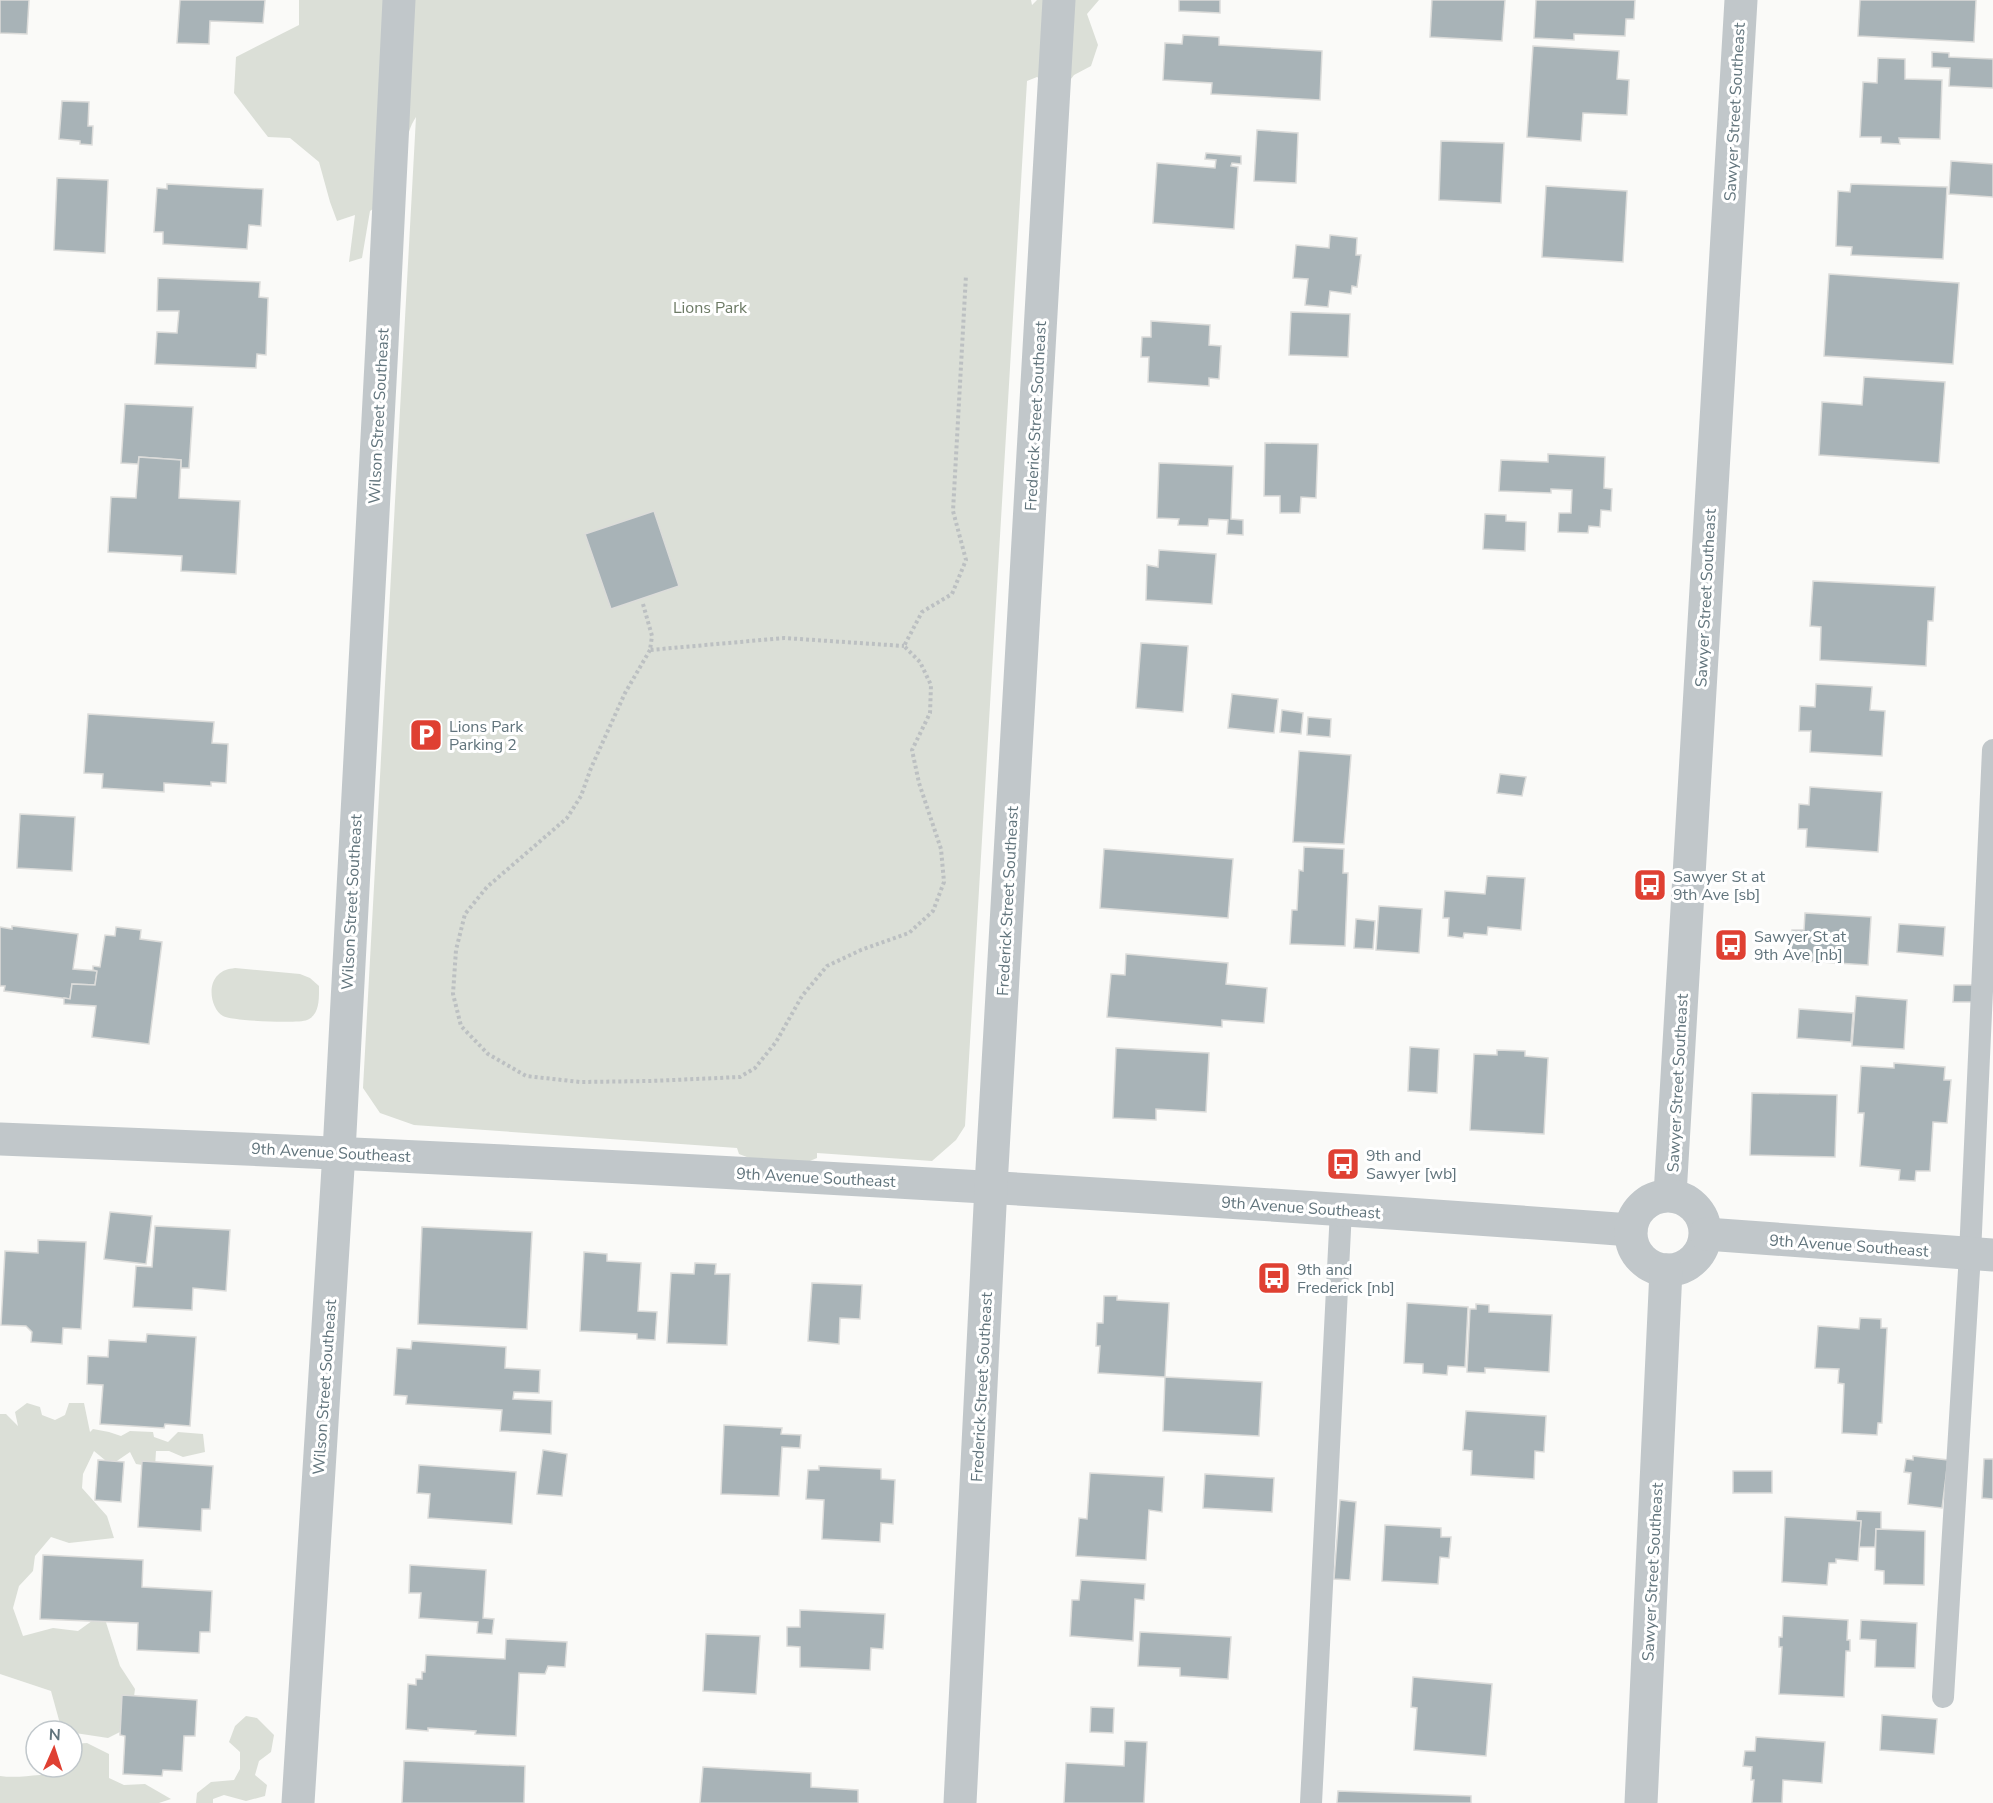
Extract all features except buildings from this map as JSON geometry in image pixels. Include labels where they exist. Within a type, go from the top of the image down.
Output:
[{"type":"street","name":"Wilson Street Southeast","points":[[297,1803],[339,1152],[399,0]]},
{"type":"street","name":"Frederick Street Southeast","points":[[960,1803],[991,1186],[1059,0]]},
{"type":"street","name":"Sawyer Street Southeast","points":[[1670,1195],[1741,0]]},
{"type":"street","name":"9th Avenue Southeast","points":[[0,1139],[339,1152],[991,1186],[1631,1230]]},
{"type":"street","points":[[1670,1195],[1683,1198],[1693,1204],[1706,1226],[1706,1234],[1702,1250],[1695,1260],[1685,1266],[1666,1270],[1649,1265],[1640,1257],[1633,1247],[1631,1230],[1632,1222],[1638,1211],[1647,1202],[1670,1195]]},
{"type":"street","name":"9th Avenue Southeast","points":[[1706,1234],[1982,1254]]},
{"type":"street","name":"Sawyer Street Southeast","points":[[1641,1803],[1666,1270]]},
{"type":"lane","points":[[1943,1697],[1982,1254],[1993,750]]},
{"type":"lane","points":[[1311,1803],[1341,1210]]},
{"type":"path","points":[[904,646],[922,612],[952,594],[966,560],[953,511],[966,275]]},
{"type":"path","points":[[643,604],[652,636],[650,650],[625,693],[591,768],[581,796],[567,818],[487,887],[465,915],[456,950],[453,994],[461,1026],[488,1054],[526,1076],[580,1082],[740,1077],[755,1068],[776,1042],[802,996],[827,966],[861,950],[909,933],[933,911],[944,882],[941,849],[919,783],[912,750],[930,713],[931,685],[920,662],[904,646],[784,638],[650,650]]},
{"type":"green space","name":"Lions Park","points":[[299,0],[1031,0],[1032,5],[1037,0],[1099,0],[1087,14],[1098,45],[1091,66],[1074,75],[1061,92],[1037,77],[1027,81],[965,1126],[956,1140],[932,1161],[817,1153],[817,1158],[793,1168],[757,1161],[739,1154],[737,1148],[414,1125],[380,1113],[363,1088],[416,117],[406,142],[403,189],[370,211],[362,258],[349,262],[355,215],[337,221],[319,162],[290,138],[268,137],[234,93],[236,57],[299,25]]},
{"type":"green space","points":[[235,968],[300,974],[310,978],[319,986],[317,1010],[307,1020],[292,1022],[251,1021],[223,1016],[213,1003],[212,985],[220,973]]},
{"type":"green space","points":[[27,1403],[40,1407],[42,1415],[55,1420],[65,1415],[69,1403],[84,1403],[90,1432],[93,1429],[121,1436],[130,1431],[153,1432],[154,1437],[168,1442],[178,1432],[203,1434],[205,1452],[183,1457],[169,1451],[156,1451],[155,1467],[136,1464],[130,1452],[111,1465],[94,1451],[83,1474],[82,1488],[107,1516],[114,1538],[69,1543],[51,1537],[35,1556],[33,1571],[19,1586],[13,1608],[23,1636],[53,1628],[78,1631],[103,1613],[120,1666],[135,1689],[130,1727],[108,1738],[84,1734],[84,1719],[59,1719],[51,1691],[0,1674],[0,1414],[6,1414],[18,1426],[15,1412]]},
{"type":"green space","points":[[246,1716],[257,1718],[274,1735],[271,1752],[259,1761],[255,1775],[267,1785],[265,1796],[246,1801],[224,1795],[213,1799],[213,1803],[196,1803],[197,1793],[211,1782],[234,1780],[240,1769],[240,1752],[229,1742],[235,1726]]},
{"type":"green space","points":[[84,1743],[109,1754],[109,1778],[124,1785],[145,1784],[171,1799],[159,1803],[0,1803],[0,1776],[24,1776],[24,1779],[84,1779]]},
{"type":"place","name":"Lions Park Parking 2","points":[[426,735]]},
{"type":"place","name":"Sawyer St at 9th Ave [sb]","points":[[1650,885]]},
{"type":"place","name":"Sawyer St at 9th Ave [nb]","points":[[1731,945]]},
{"type":"place","name":"9th and Sawyer [wb]","points":[[1343,1164]]},
{"type":"place","name":"9th and Frederick [nb]","points":[[1274,1278]]}]
